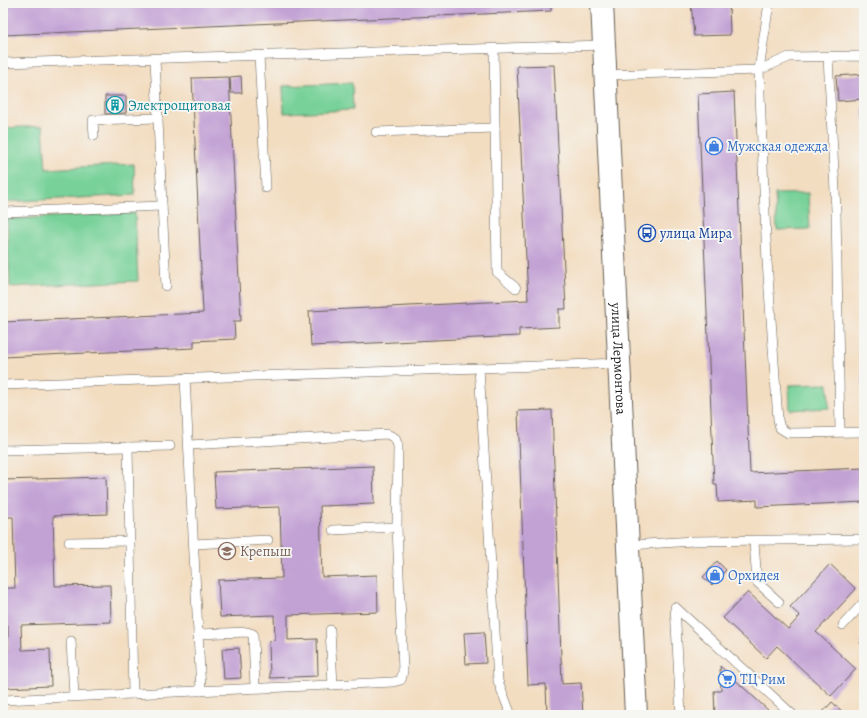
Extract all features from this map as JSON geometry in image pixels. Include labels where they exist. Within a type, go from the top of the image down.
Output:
[{"type":"street","name":"улица Лермонтова","points":[[602,3],[630,545],[636,715]]},
{"type":"lane","points":[[770,3],[759,70],[767,261],[778,420],[780,428],[788,433],[864,432]]},
{"type":"lane","points":[[3,63],[604,45]]},
{"type":"lane","points":[[494,48],[497,272],[516,288]]},
{"type":"lane","points":[[258,55],[266,188]]},
{"type":"lane","points":[[605,75],[759,70],[789,57],[861,56],[864,59]]},
{"type":"lane","points":[[828,57],[836,210],[840,432]]},
{"type":"lane","points":[[155,59],[166,286]]},
{"type":"lane","points":[[94,136],[94,120],[158,118]]},
{"type":"lane","points":[[376,132],[495,128]]},
{"type":"lane","points":[[3,212],[162,206]]},
{"type":"lane","points":[[3,385],[620,363]]},
{"type":"lane","points":[[479,368],[498,681],[511,715]]},
{"type":"lane","points":[[185,378],[201,691]]},
{"type":"lane","points":[[3,700],[393,682],[401,680],[403,671],[397,526],[398,446],[395,438],[387,434],[189,445]]},
{"type":"lane","points":[[3,450],[170,446]]},
{"type":"lane","points":[[128,447],[133,694]]},
{"type":"lane","points":[[333,530],[397,526]]},
{"type":"lane","points":[[630,545],[694,542],[864,539]]},
{"type":"lane","points":[[194,544],[268,540]]},
{"type":"lane","points":[[69,542],[130,541]]},
{"type":"lane","points":[[754,542],[757,582],[779,602]]},
{"type":"lane","points":[[843,625],[864,602]]},
{"type":"lane","points":[[681,715],[675,607],[792,715]]},
{"type":"lane","points":[[330,630],[333,685]]},
{"type":"lane","points":[[198,634],[247,632],[253,634],[255,688]]},
{"type":"lane","points":[[71,640],[74,696]]},
{"type":"green space","points":[[352,83],[353,110],[284,113],[283,86]]},
{"type":"green space","points":[[43,126],[46,169],[134,164],[135,195],[3,202],[3,128]]},
{"type":"green space","points":[[808,193],[810,229],[777,230],[775,194]]},
{"type":"green space","points":[[135,213],[138,281],[10,287],[7,219]]},
{"type":"green space","points":[[828,384],[829,408],[790,410],[789,385]]},
{"type":"building","points":[[3,3],[551,3],[551,11],[3,35]]},
{"type":"building","points":[[691,3],[729,3],[730,35],[694,36]]},
{"type":"building","points":[[554,65],[566,309],[559,309],[559,327],[519,329],[519,336],[311,346],[309,311],[528,300],[517,66]]},
{"type":"building","points":[[864,74],[864,99],[838,101],[836,76]]},
{"type":"building","points":[[241,76],[242,93],[231,93],[230,77]]},
{"type":"building","points":[[229,77],[241,321],[234,321],[235,339],[194,341],[194,348],[3,357],[3,322],[203,313],[192,78]]},
{"type":"building","points":[[734,92],[750,473],[864,468],[864,502],[757,507],[757,500],[718,502],[717,484],[714,484],[698,94]]},
{"type":"building","name":"Электрощитовая","points":[[105,96],[126,96],[126,113],[105,114]]},
{"type":"building","points":[[862,107],[864,107],[864,121],[863,121]]},
{"type":"building","points":[[860,339],[864,339],[864,397],[863,397]]},
{"type":"building","points":[[552,410],[562,684],[581,683],[583,715],[547,715],[546,684],[528,685],[518,411]]},
{"type":"building","points":[[373,466],[374,504],[320,506],[322,577],[377,575],[378,612],[288,615],[288,640],[317,639],[318,676],[270,678],[269,641],[275,640],[274,615],[220,617],[218,580],[282,578],[280,507],[216,509],[214,472]]},
{"type":"building","points":[[106,477],[107,514],[53,516],[55,586],[110,585],[111,622],[21,625],[22,650],[50,649],[51,686],[3,688],[3,651],[8,651],[8,626],[3,626],[3,588],[15,588],[13,517],[3,517],[3,480]]},
{"type":"building","points":[[717,561],[726,570],[712,585],[703,577]]},
{"type":"building","points":[[830,564],[856,589],[816,632],[856,669],[831,696],[777,646],[766,658],[723,618],[748,592],[788,629],[800,616],[790,607]]},
{"type":"building","points":[[484,632],[486,663],[466,664],[464,633]]},
{"type":"building","points":[[864,638],[864,647],[860,643]]},
{"type":"building","points":[[239,648],[241,678],[224,679],[222,649]]},
{"type":"building","name":"ТЦ Рим","points":[[720,666],[769,711],[769,715],[715,715],[714,691],[721,691]]},
{"type":"building","points":[[832,702],[846,715],[820,715]]},
{"type":"place","name":"Электрощитовая","points":[[115,105]]},
{"type":"place","name":"Мужская одежда","points":[[714,146]]},
{"type":"place","name":"улица Мира","points":[[647,233]]},
{"type":"place","name":"Крепыш","points":[[227,551]]},
{"type":"place","name":"Орхидея","points":[[715,575]]},
{"type":"place","name":"ТЦ Рим","points":[[727,679]]}]
